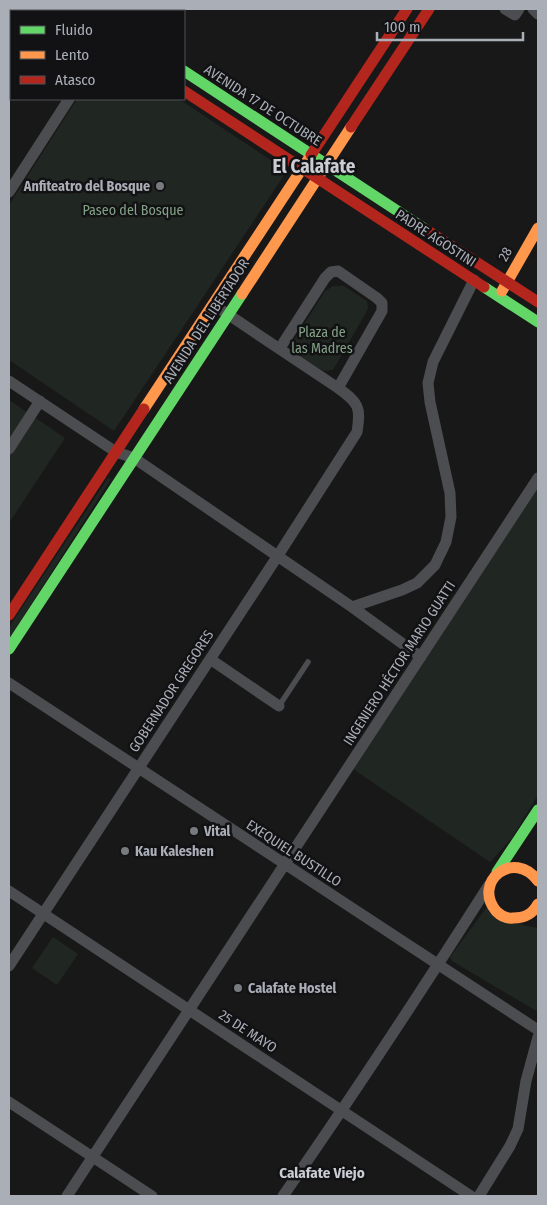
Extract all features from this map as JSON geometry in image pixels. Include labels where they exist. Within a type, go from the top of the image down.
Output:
[{"type":"main road","name":"AVENIDA DEL LIBERTADOR","points":[[9,615],[407,9]]},
{"type":"main road","name":"AVENIDA DEL LIBERTADOR","points":[[9,649],[429,9]]},
{"type":"main road","name":"AVENIDA 17 DE OCTUBRE","points":[[185,72],[327,165]]},
{"type":"main road","points":[[185,92],[317,179]]},
{"type":"main road","name":"PADRE AGOSTINI","points":[[327,165],[538,302]]},
{"type":"main road","name":"PADRE AGOSTINI","points":[[317,179],[538,322]]},
{"type":"main road","name":"28","points":[[499,296],[538,228]]},
{"type":"main road","points":[[538,810],[492,880],[488,893],[490,902],[500,915],[538,925]]},
{"type":"main road","points":[[492,880],[501,870],[509,867],[526,869],[538,880]]},
{"type":"main road","points":[[517,919],[532,913],[538,904]]},
{"type":"street","points":[[407,9],[422,19]]},
{"type":"street","points":[[505,9],[515,15],[519,9]]},
{"type":"street","points":[[533,9],[538,14]]},
{"type":"street","points":[[9,192],[68,100]]},
{"type":"street","points":[[214,304],[338,388],[382,311],[382,304],[378,298],[338,271],[331,272],[325,278],[280,348]]},
{"type":"street","points":[[352,607],[397,592],[417,583],[434,564],[446,542],[451,517],[450,493],[430,402],[428,383],[433,362],[474,280]]},
{"type":"street","points":[[9,381],[116,452],[134,458],[352,607],[421,657]]},
{"type":"street","name":"GOBERNADOR GREGORES","points":[[9,966],[357,432],[360,414],[358,405],[338,388]]},
{"type":"street","points":[[9,449],[40,402]]},
{"type":"street","name":"INGENIERO HÉCTOR MARIO GUATTI","points":[[67,1196],[538,478]]},
{"type":"street","points":[[210,660],[279,706]]},
{"type":"street","name":"EXEQUIEL BUSTILLO","points":[[9,683],[538,1030]]},
{"type":"street","points":[[283,1196],[439,966],[492,880]]},
{"type":"street","name":"25 DE MAYO","points":[[9,891],[471,1196]]},
{"type":"street","points":[[479,1196],[510,1146],[518,1129],[526,1082],[538,1037]]},
{"type":"street","points":[[9,1102],[152,1196]]},
{"type":"lane","points":[[279,706],[308,662]]},
{"type":"green space","name":"Paseo del Bosque","points":[[76,100],[180,100],[287,171],[114,431],[9,360],[9,205]]},
{"type":"green space","name":"Plaza de las Madres","points":[[333,286],[344,286],[367,301],[368,309],[333,370],[323,371],[293,352],[291,345],[325,291]]},
{"type":"green space","points":[[9,400],[65,438],[9,523]]},
{"type":"green space","points":[[108,478],[111,479],[9,639],[9,627]]},
{"type":"green space","points":[[538,487],[538,795],[512,838],[490,862],[353,769]]},
{"type":"green space","points":[[489,904],[523,925],[538,928],[538,1012],[452,961],[450,957]]},
{"type":"green space","points":[[53,937],[78,954],[57,985],[32,968]]},
{"type":"traffic: fast","points":[[185,72],[425,229]]},
{"type":"traffic: fast","points":[[484,287],[538,322]]},
{"type":"traffic: fast","points":[[9,649],[242,294]]},
{"type":"traffic: fast","points":[[497,872],[538,810]]},
{"type":"traffic: slow","points":[[242,294],[351,127]]},
{"type":"traffic: slow","points":[[144,409],[311,155]]},
{"type":"traffic: slow","points":[[502,291],[538,228]]},
{"type":"traffic: slow","points":[[538,881],[528,872],[518,868],[508,868],[492,880],[489,889],[490,900],[496,911],[506,917],[517,918],[524,916],[533,911],[538,904]]},
{"type":"traffic: jam","points":[[311,155],[407,9]]},
{"type":"traffic: jam","points":[[351,127],[429,9]]},
{"type":"traffic: jam","points":[[185,92],[484,287]]},
{"type":"traffic: jam","points":[[425,229],[538,302]]},
{"type":"traffic: jam","points":[[9,615],[144,409]]},
{"type":"place","name":"Anfiteatro del Bosque","points":[[160,186]]},
{"type":"place","name":"Vital","points":[[194,831]]},
{"type":"place","name":"Kau Kaleshen","points":[[125,851]]},
{"type":"place","name":"Calafate Hostel","points":[[238,988]]},
{"type":"district","name":"El Calafate","points":[[314,166]]},
{"type":"district","name":"Calafate Viejo","points":[[322,1173]]}]
